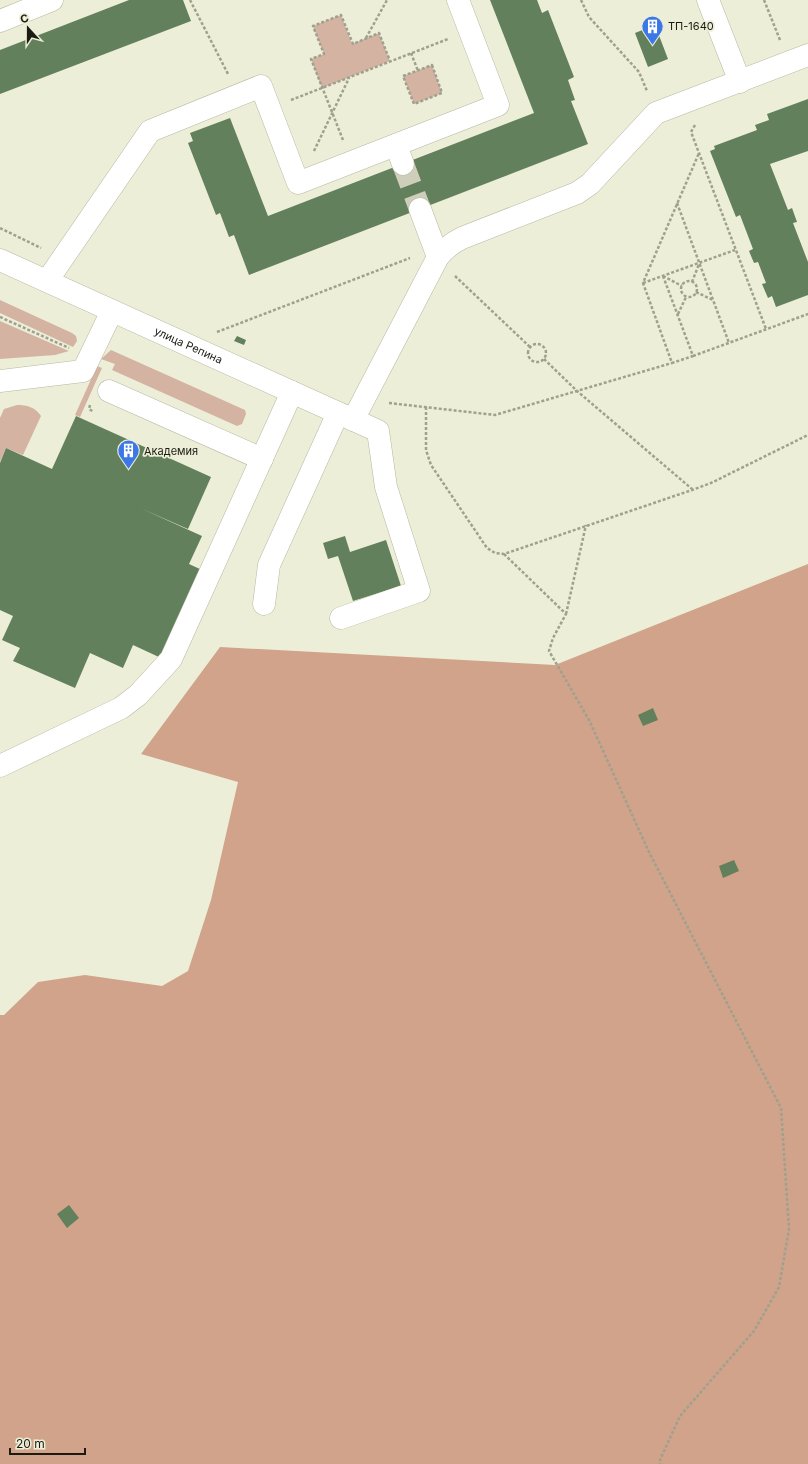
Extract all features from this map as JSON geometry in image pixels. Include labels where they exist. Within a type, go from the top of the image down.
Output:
[{"type":"street","points":[[0,21],[52,0]]},
{"type":"street","points":[[47,281],[150,131],[261,86],[298,183],[351,162],[400,154],[498,105],[458,0]]},
{"type":"street","points":[[708,0],[740,82]]},
{"type":"street","points":[[264,604],[269,565],[346,416],[363,400],[437,255],[462,238],[577,193],[590,184],[656,113],[799,59]]},
{"type":"street","points":[[420,209],[437,255]]},
{"type":"street","name":"улица Репина","points":[[0,260],[378,431],[386,487],[419,591],[341,618]]},
{"type":"street","points":[[0,381],[82,371],[112,311]]},
{"type":"street","points":[[109,390],[262,459]]},
{"type":"street","points":[[0,766],[121,708],[138,695],[171,659],[292,392]]},
{"type":"path","points":[[190,0],[218,54]]},
{"type":"path","points":[[366,39],[387,0]]},
{"type":"path","points":[[581,0],[589,17],[639,72],[656,113]]},
{"type":"path","points":[[764,0],[799,59]]},
{"type":"path","points":[[351,162],[311,59],[324,54],[313,26],[341,15],[352,44],[379,33],[390,61]]},
{"type":"path","points":[[270,109],[470,30]]},
{"type":"path","points":[[411,53],[418,71]]},
{"type":"path","points":[[432,65],[442,93],[414,104],[403,76],[418,71],[432,65]]},
{"type":"path","points":[[298,183],[349,77]]},
{"type":"path","points":[[698,118],[691,132],[766,329]]},
{"type":"path","points":[[672,363],[643,283],[699,153]]},
{"type":"path","points":[[677,204],[729,343]]},
{"type":"path","points":[[643,283],[735,250]]},
{"type":"path","points":[[186,344],[437,255],[530,347]]},
{"type":"path","points":[[692,282],[700,263]]},
{"type":"path","points":[[663,276],[682,286]]},
{"type":"path","points":[[663,276],[693,356]]},
{"type":"path","points":[[686,282],[692,282],[697,287],[696,292],[693,296],[686,297],[682,292],[682,286],[686,282]]},
{"type":"path","points":[[696,292],[713,300]]},
{"type":"path","points":[[678,314],[686,297]]},
{"type":"path","points":[[363,400],[495,415],[672,363],[808,314]]},
{"type":"path","points":[[536,344],[542,345],[546,350],[546,357],[542,362],[536,363],[531,360],[528,355],[530,347],[536,344]]},
{"type":"path","points":[[544,359],[577,391],[692,490]]},
{"type":"path","points":[[426,408],[426,450],[431,465],[472,528],[487,548],[495,553],[504,554],[692,490],[724,477],[808,435]]},
{"type":"path","points":[[586,525],[566,614],[548,651],[589,720],[649,852],[781,1108],[789,1229],[779,1287],[754,1331],[680,1416],[660,1460],[660,1464]]},
{"type":"path","points":[[504,554],[566,614]]},
{"type":"shaded area","points":[[341,15],[352,44],[379,33],[390,61],[322,88],[311,59],[324,54],[313,26]]},
{"type":"shaded area","points":[[432,65],[442,93],[414,104],[403,76]]},
{"type":"shaded area","points":[[0,300],[72,333],[76,336],[77,341],[73,347],[0,313]]},
{"type":"shaded area","points":[[0,321],[69,351],[55,355],[0,359]]},
{"type":"shaded area","points":[[111,350],[245,410],[246,414],[242,424],[237,426],[112,370],[115,364],[101,359]]},
{"type":"shaded area","points":[[97,366],[102,368],[80,417],[75,415]]},
{"type":"shaded area","points":[[17,405],[30,407],[36,410],[41,416],[23,455],[6,448],[0,462],[0,418],[4,409]]},
{"type":"shaded area","points":[[808,564],[808,1464],[0,1464],[0,1015],[4,1015],[38,982],[85,975],[162,986],[188,971],[211,900],[238,782],[141,754],[220,647],[555,665]]},
{"type":"building","points":[[129,0],[183,0],[191,21],[0,94],[0,50]]},
{"type":"building","points":[[490,0],[537,0],[542,13],[548,10],[574,77],[568,80],[575,100],[571,101],[588,144],[249,275],[234,235],[229,237],[220,213],[216,215],[188,143],[193,141],[190,133],[230,118],[268,216],[534,113]]},
{"type":"building","name":"ТП-1640","points":[[655,25],[668,59],[648,67],[635,33]]},
{"type":"building","points":[[808,99],[808,151],[770,164],[788,210],[792,208],[797,222],[793,223],[808,262],[808,295],[776,307],[772,296],[768,298],[762,284],[766,283],[758,262],[754,263],[749,251],[753,249],[740,215],[736,217],[710,151],[715,149],[714,146],[757,130],[755,125],[769,120],[767,114]]},
{"type":"building","points":[[237,336],[246,340],[244,345],[234,341]]},
{"type":"building","points":[[76,416],[211,477],[188,529],[140,508],[202,536],[189,564],[202,570],[161,658],[133,645],[123,668],[90,653],[75,688],[13,661],[20,648],[2,640],[13,616],[0,610],[0,463],[6,448],[52,469]]},
{"type":"building","points":[[345,536],[350,552],[386,540],[401,586],[353,601],[338,556],[328,559],[323,543]]},
{"type":"building","points":[[653,708],[658,720],[643,726],[638,715]]},
{"type":"building","points":[[734,860],[739,871],[723,878],[719,866]]},
{"type":"building","points":[[69,1205],[79,1218],[67,1228],[57,1214]]},
{"type":"tunnel","points":[[403,164],[420,209]]},
{"type":"place","name":"ТП-1640","points":[[652,46]]},
{"type":"place","name":"Академия","points":[[129,470]]}]
